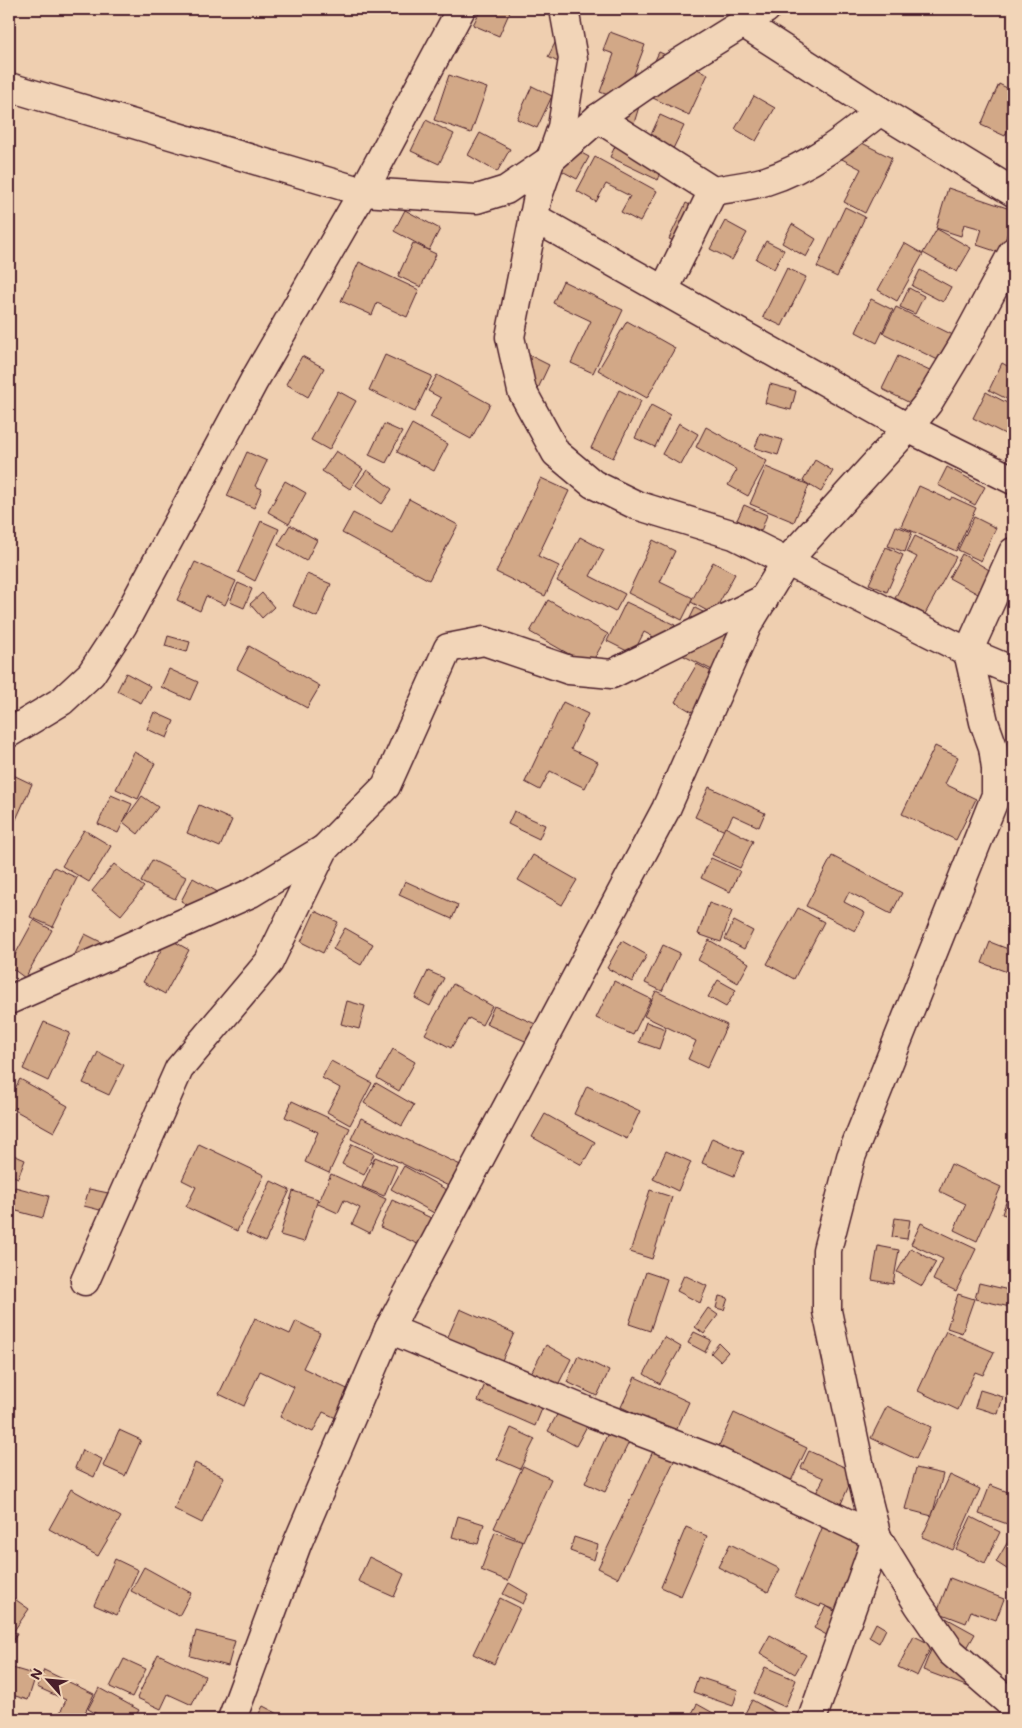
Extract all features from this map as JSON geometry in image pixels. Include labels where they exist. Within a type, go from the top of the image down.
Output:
[{"type":"street","points":[[9,733],[62,701],[92,674],[122,625],[254,381],[364,192],[461,9]]},
{"type":"street","points":[[564,9],[573,59],[562,127],[538,196],[510,337],[522,391],[556,453],[593,484],[636,505],[734,535],[968,652],[1013,671]]},
{"type":"street","points":[[9,87],[364,192],[477,199],[506,190],[550,160],[598,118],[663,73],[754,16],[880,111],[1013,192]]},
{"type":"street","points":[[598,118],[713,191],[766,181],[805,166],[834,147],[880,111]]},
{"type":"street","points":[[664,290],[713,191]]},
{"type":"street","points":[[533,217],[908,428],[1013,480]]},
{"type":"street","points":[[232,1719],[297,1544],[389,1329],[666,809],[747,626],[786,562],[908,428],[928,403],[963,345],[1013,252]]},
{"type":"street","points":[[1012,1703],[951,1652],[918,1604],[877,1537],[863,1482],[827,1311],[827,1250],[851,1157],[1004,800],[993,747],[984,722],[968,652],[1013,552]]},
{"type":"street","points":[[9,1000],[250,893],[324,849],[386,786],[448,648],[484,641],[569,670],[612,674],[764,599]]},
{"type":"street","points":[[85,1281],[179,1069],[269,962],[324,849]]},
{"type":"street","points":[[389,1329],[594,1414],[712,1459],[877,1537]]},
{"type":"street","points":[[812,1719],[877,1537]]},
{"type":"building","points":[[481,9],[511,9],[499,36],[473,25]]},
{"type":"building","points":[[561,31],[566,66],[548,57]]},
{"type":"building","points":[[610,32],[645,45],[624,101],[600,92],[614,54],[603,50]]},
{"type":"building","points":[[659,52],[708,74],[689,115],[640,92]]},
{"type":"building","points":[[449,75],[487,88],[471,133],[434,120]]},
{"type":"building","points":[[999,84],[1013,91],[1013,117],[1005,136],[981,125]]},
{"type":"building","points":[[532,86],[552,96],[537,128],[517,119]]},
{"type":"building","points":[[626,95],[641,100],[631,133],[615,129]]},
{"type":"building","points":[[754,96],[775,108],[756,141],[735,129]]},
{"type":"building","points":[[660,115],[684,126],[658,180],[610,157],[619,138],[644,150]]},
{"type":"building","points":[[426,120],[454,134],[439,164],[411,151]]},
{"type":"building","points":[[480,133],[510,149],[497,172],[468,155]]},
{"type":"building","points":[[546,134],[589,157],[577,179],[534,156]]},
{"type":"building","points":[[848,136],[892,158],[865,213],[844,202],[861,169],[838,157]]},
{"type":"building","points":[[595,157],[657,191],[640,222],[621,212],[630,196],[606,184],[596,202],[577,191]]},
{"type":"building","points":[[948,188],[1013,210],[1013,217],[1001,253],[977,245],[982,229],[964,224],[961,236],[936,228]]},
{"type":"building","points":[[686,203],[706,213],[690,248],[669,239]]},
{"type":"building","points":[[845,207],[865,217],[837,277],[817,267]]},
{"type":"building","points":[[405,210],[440,229],[429,250],[394,231]]},
{"type":"building","points":[[725,221],[747,233],[732,260],[710,249]]},
{"type":"building","points":[[792,224],[816,239],[806,257],[782,243]]},
{"type":"building","points":[[937,229],[971,248],[957,272],[923,253]]},
{"type":"building","points":[[766,241],[784,250],[774,269],[756,259]]},
{"type":"building","points":[[413,243],[436,254],[421,287],[398,276]]},
{"type":"building","points":[[904,243],[923,254],[897,301],[878,290]]},
{"type":"building","points":[[359,262],[419,290],[407,317],[377,303],[372,315],[341,301]]},
{"type":"building","points":[[787,268],[806,277],[782,326],[763,317]]},
{"type":"building","points":[[920,270],[951,287],[943,302],[912,286]]},
{"type":"building","points":[[563,281],[623,310],[593,373],[571,363],[591,321],[553,303]]},
{"type":"building","points":[[909,288],[924,296],[915,314],[900,307]]},
{"type":"building","points":[[871,299],[893,310],[877,343],[856,332]]},
{"type":"building","points":[[896,307],[953,335],[940,361],[883,333]]},
{"type":"building","points":[[627,321],[675,348],[647,398],[598,370]]},
{"type":"building","points":[[525,353],[549,365],[534,397]]},
{"type":"building","points":[[385,355],[432,376],[415,412],[369,390]]},
{"type":"building","points":[[302,356],[324,368],[308,397],[286,384]]},
{"type":"building","points":[[898,356],[936,374],[920,408],[882,389]]},
{"type":"building","points":[[1002,363],[1013,369],[1013,402],[989,390]]},
{"type":"building","points":[[437,375],[490,404],[471,439],[430,417],[441,398],[428,391]]},
{"type":"building","points":[[770,384],[796,391],[791,410],[765,403]]},
{"type":"building","points":[[619,390],[641,401],[613,458],[591,448]]},
{"type":"building","points":[[338,391],[356,401],[329,450],[311,440]]},
{"type":"building","points":[[986,392],[1013,406],[1013,438],[973,418]]},
{"type":"building","points":[[651,405],[670,415],[655,447],[635,438]]},
{"type":"building","points":[[679,423],[698,434],[681,465],[662,454]]},
{"type":"building","points":[[384,424],[402,432],[386,463],[369,455]]},
{"type":"building","points":[[412,424],[448,444],[434,471],[397,452]]},
{"type":"building","points":[[706,427],[767,461],[748,496],[728,485],[737,470],[696,447]]},
{"type":"building","points":[[760,433],[783,440],[778,455],[755,448]]},
{"type":"building","points":[[336,451],[363,469],[350,489],[322,471]]},
{"type":"building","points":[[247,452],[267,461],[255,486],[262,489],[254,508],[227,496]]},
{"type":"building","points":[[815,460],[833,471],[821,492],[803,481]]},
{"type":"building","points":[[766,467],[809,485],[794,522],[750,504]]},
{"type":"building","points":[[947,467],[985,487],[975,505],[938,485]]},
{"type":"building","points":[[367,470],[392,489],[382,504],[356,485]]},
{"type":"building","points":[[541,478],[569,491],[538,556],[559,566],[545,596],[496,572]]},
{"type":"building","points":[[285,481],[306,493],[289,524],[268,512]]},
{"type":"building","points":[[919,486],[950,500],[952,497],[976,508],[956,551],[901,526]]},
{"type":"building","points":[[409,499],[458,525],[429,580],[342,533],[353,513],[392,533]]},
{"type":"building","points":[[744,505],[767,515],[761,531],[737,520]]},
{"type":"building","points":[[974,517],[996,528],[981,561],[958,550]]},
{"type":"building","points":[[261,521],[279,529],[255,581],[238,572]]},
{"type":"building","points":[[290,525],[317,540],[306,561],[278,545]]},
{"type":"building","points":[[896,526],[912,532],[905,552],[888,546]]},
{"type":"building","points":[[915,536],[956,557],[925,614],[895,598],[917,557],[907,552]]},
{"type":"building","points":[[580,537],[604,550],[590,576],[625,594],[615,612],[557,581]]},
{"type":"building","points":[[653,540],[675,551],[660,582],[693,598],[682,620],[628,593]]},
{"type":"building","points":[[886,547],[903,555],[887,592],[869,584]]},
{"type":"building","points":[[962,554],[991,571],[978,594],[949,578]]},
{"type":"building","points":[[195,562],[236,581],[225,605],[206,596],[200,611],[177,600]]},
{"type":"building","points":[[713,562],[735,574],[713,614],[691,602]]},
{"type":"building","points":[[307,574],[331,584],[317,617],[293,606]]},
{"type":"building","points":[[238,583],[252,589],[244,608],[230,602]]},
{"type":"building","points":[[262,593],[274,607],[262,618],[250,604]]},
{"type":"building","points":[[548,600],[608,634],[590,666],[530,632]]},
{"type":"building","points":[[626,602],[675,625],[665,643],[644,632],[633,654],[607,641]]},
{"type":"building","points":[[695,608],[741,631],[720,674],[674,651]]},
{"type":"building","points":[[168,636],[190,642],[187,652],[165,646]]},
{"type":"building","points":[[249,646],[320,686],[307,708],[237,669]]},
{"type":"building","points":[[697,664],[721,677],[699,716],[675,702]]},
{"type":"building","points":[[169,669],[198,682],[190,700],[161,687]]},
{"type":"building","points":[[126,673],[150,686],[141,703],[117,691]]},
{"type":"building","points":[[563,702],[588,714],[571,749],[598,762],[585,788],[550,771],[540,790],[525,782]]},
{"type":"building","points":[[154,712],[174,721],[167,738],[147,729]]},
{"type":"building","points":[[935,746],[958,757],[945,784],[976,799],[956,840],[902,814]]},
{"type":"building","points":[[134,752],[155,763],[138,799],[116,789]]},
{"type":"building","points":[[9,773],[32,784],[9,835]]},
{"type":"building","points":[[709,787],[765,813],[759,827],[733,815],[725,831],[695,817]]},
{"type":"building","points":[[111,795],[132,804],[118,833],[98,824]]},
{"type":"building","points":[[142,796],[158,807],[138,834],[123,822]]},
{"type":"building","points":[[199,805],[232,820],[220,847],[187,833]]},
{"type":"building","points":[[514,811],[545,825],[539,839],[508,824]]},
{"type":"building","points":[[725,827],[753,841],[740,868],[712,855]]},
{"type":"building","points":[[84,830],[111,846],[89,882],[62,866]]},
{"type":"building","points":[[533,855],[577,880],[562,905],[518,880]]},
{"type":"building","points":[[832,856],[902,893],[891,914],[849,892],[844,902],[865,913],[855,931],[806,906]]},
{"type":"building","points":[[711,858],[740,871],[730,892],[701,878]]},
{"type":"building","points":[[152,860],[186,877],[175,899],[141,882]]},
{"type":"building","points":[[114,864],[144,887],[121,915],[92,891]]},
{"type":"building","points":[[54,867],[77,878],[53,927],[30,917]]},
{"type":"building","points":[[193,878],[230,899],[217,922],[181,901]]},
{"type":"building","points":[[405,881],[458,905],[452,919],[399,895]]},
{"type":"building","points":[[709,903],[732,911],[721,942],[698,934]]},
{"type":"building","points":[[798,908],[824,922],[794,979],[767,964]]},
{"type":"building","points":[[315,911],[338,922],[323,953],[301,942]]},
{"type":"building","points":[[34,920],[52,930],[25,978],[9,966]]},
{"type":"building","points":[[734,921],[753,931],[744,949],[725,939]]},
{"type":"building","points":[[345,928],[373,944],[361,965],[333,949]]},
{"type":"building","points":[[85,934],[111,947],[73,958]]},
{"type":"building","points":[[168,938],[189,950],[165,994],[143,982]]},
{"type":"building","points":[[709,940],[749,963],[738,983],[698,960]]},
{"type":"building","points":[[622,941],[647,955],[632,982],[607,968]]},
{"type":"building","points":[[990,942],[1013,951],[1013,974],[982,963]]},
{"type":"building","points":[[663,945],[680,953],[662,991],[645,983]]},
{"type":"building","points":[[428,971],[444,978],[430,1006],[415,998]]},
{"type":"building","points":[[718,980],[736,990],[726,1007],[708,997]]},
{"type":"building","points":[[614,981],[651,999],[633,1035],[596,1018]]},
{"type":"building","points":[[453,984],[492,1006],[482,1025],[469,1018],[451,1048],[425,1034]]},
{"type":"building","points":[[656,991],[727,1025],[707,1068],[688,1059],[696,1041],[644,1016]]},
{"type":"building","points":[[347,1001],[365,1006],[359,1029],[341,1024]]},
{"type":"building","points":[[494,1006],[547,1029],[539,1047],[486,1024]]},
{"type":"building","points":[[44,1022],[70,1033],[48,1081],[23,1069]]},
{"type":"building","points":[[646,1022],[666,1029],[659,1049],[639,1042]]},
{"type":"building","points":[[393,1049],[415,1062],[399,1091],[377,1078]]},
{"type":"building","points":[[98,1052],[124,1065],[109,1095],[83,1083]]},
{"type":"building","points":[[331,1061],[372,1083],[350,1125],[327,1112],[340,1088],[322,1078]]},
{"type":"building","points":[[20,1079],[68,1106],[54,1132],[9,1107],[9,1100]]},
{"type":"building","points":[[376,1083],[414,1105],[402,1126],[364,1103]]},
{"type":"building","points":[[587,1086],[640,1111],[627,1139],[574,1114]]},
{"type":"building","points":[[292,1101],[350,1128],[329,1173],[305,1162],[318,1132],[285,1117]]},
{"type":"building","points":[[545,1114],[595,1142],[582,1165],[532,1137]]},
{"type":"building","points":[[361,1118],[469,1169],[459,1191],[351,1139]]},
{"type":"building","points":[[712,1138],[744,1152],[734,1176],[702,1163]]},
{"type":"building","points":[[199,1144],[264,1175],[237,1231],[186,1207],[196,1187],[182,1180]]},
{"type":"building","points":[[352,1144],[374,1154],[364,1175],[342,1164]]},
{"type":"building","points":[[666,1151],[691,1162],[678,1191],[653,1179]]},
{"type":"building","points":[[9,1153],[25,1160],[18,1178],[9,1174]]},
{"type":"building","points":[[375,1157],[397,1166],[384,1196],[362,1187]]},
{"type":"building","points":[[951,1164],[1001,1187],[977,1241],[954,1230],[966,1204],[939,1191]]},
{"type":"building","points":[[404,1166],[447,1190],[434,1213],[391,1189]]},
{"type":"building","points":[[331,1174],[386,1199],[370,1233],[352,1224],[360,1208],[344,1200],[338,1213],[318,1204]]},
{"type":"building","points":[[271,1181],[290,1190],[265,1242],[246,1233]]},
{"type":"building","points":[[1013,1184],[1013,1217],[1002,1214]]},
{"type":"building","points":[[15,1187],[49,1196],[43,1218],[9,1209]]},
{"type":"building","points":[[89,1189],[113,1194],[108,1212],[84,1206]]},
{"type":"building","points":[[650,1190],[672,1197],[652,1259],[630,1252]]},
{"type":"building","points":[[293,1191],[318,1199],[304,1242],[280,1235]]},
{"type":"building","points":[[392,1200],[442,1223],[429,1249],[380,1227]]},
{"type":"building","points":[[895,1218],[910,1220],[907,1239],[892,1237]]},
{"type":"building","points":[[921,1223],[976,1249],[956,1291],[933,1280],[943,1259],[911,1244]]},
{"type":"building","points":[[878,1246],[899,1250],[893,1284],[872,1280]]},
{"type":"building","points":[[911,1248],[936,1262],[922,1286],[897,1272]]},
{"type":"building","points":[[646,1272],[667,1279],[650,1331],[629,1324]]},
{"type":"building","points":[[684,1275],[707,1286],[700,1303],[677,1291]]},
{"type":"building","points":[[979,1283],[1013,1291],[1010,1307],[975,1299]]},
{"type":"building","points":[[958,1294],[974,1299],[962,1333],[947,1328]]},
{"type":"building","points":[[719,1296],[728,1298],[724,1310],[716,1308]]},
{"type":"building","points":[[708,1308],[718,1315],[704,1334],[695,1327]]},
{"type":"building","points":[[460,1309],[514,1333],[500,1365],[446,1341]]},
{"type":"building","points":[[255,1318],[290,1334],[296,1321],[320,1333],[303,1368],[360,1395],[347,1423],[323,1412],[313,1432],[280,1417],[294,1387],[260,1371],[244,1406],[219,1394]]},
{"type":"building","points":[[946,1331],[994,1352],[983,1375],[975,1372],[958,1410],[918,1391]]},
{"type":"building","points":[[694,1332],[711,1340],[705,1352],[688,1343]]},
{"type":"building","points":[[664,1337],[681,1347],[660,1384],[644,1374]]},
{"type":"building","points":[[719,1343],[728,1352],[720,1361],[711,1353]]},
{"type":"building","points":[[546,1345],[571,1359],[556,1389],[530,1375]]},
{"type":"building","points":[[578,1356],[609,1371],[597,1396],[567,1382]]},
{"type":"building","points":[[635,1377],[689,1402],[675,1433],[621,1407]]},
{"type":"building","points":[[487,1379],[544,1404],[535,1426],[478,1401]]},
{"type":"building","points":[[980,1390],[1003,1397],[998,1414],[975,1407]]},
{"type":"building","points":[[887,1406],[931,1427],[916,1459],[871,1438]]},
{"type":"building","points":[[559,1411],[587,1426],[576,1446],[548,1431]]},
{"type":"building","points":[[734,1413],[807,1448],[789,1485],[717,1450]]},
{"type":"building","points":[[511,1428],[535,1439],[520,1469],[497,1459]]},
{"type":"building","points":[[119,1430],[141,1440],[125,1476],[103,1466]]},
{"type":"building","points":[[608,1433],[629,1442],[605,1492],[585,1483]]},
{"type":"building","points":[[655,1447],[676,1457],[618,1578],[598,1568]]},
{"type":"building","points":[[82,1450],[102,1459],[94,1477],[75,1468]]},
{"type":"building","points":[[809,1451],[855,1472],[840,1506],[815,1495],[824,1478],[801,1468]]},
{"type":"building","points":[[195,1463],[224,1477],[202,1523],[174,1509]]},
{"type":"building","points":[[523,1466],[551,1479],[523,1541],[494,1528]]},
{"type":"building","points":[[916,1468],[943,1474],[932,1516],[905,1509]]},
{"type":"building","points":[[950,1475],[980,1489],[953,1550],[922,1537]]},
{"type":"building","points":[[990,1485],[1013,1494],[1013,1526],[979,1514]]},
{"type":"building","points":[[71,1489],[121,1517],[98,1556],[49,1529]]},
{"type":"building","points":[[458,1516],[484,1524],[478,1544],[452,1537]]},
{"type":"building","points":[[971,1517],[1000,1532],[985,1563],[956,1549]]},
{"type":"building","points":[[823,1526],[873,1546],[845,1614],[821,1604],[820,1607],[794,1596]]},
{"type":"building","points":[[686,1527],[707,1536],[681,1596],[661,1587]]},
{"type":"building","points":[[495,1532],[523,1542],[508,1581],[481,1570]]},
{"type":"building","points":[[1013,1533],[1013,1573],[996,1562]]},
{"type":"building","points":[[574,1537],[598,1545],[594,1560],[570,1551]]},
{"type":"building","points":[[730,1544],[780,1569],[768,1592],[718,1567]]},
{"type":"building","points":[[369,1557],[404,1574],[394,1597],[358,1581]]},
{"type":"building","points":[[115,1559],[138,1570],[117,1615],[94,1605]]},
{"type":"building","points":[[144,1567],[191,1593],[179,1616],[131,1591]]},
{"type":"building","points":[[950,1578],[1004,1599],[996,1620],[971,1611],[966,1623],[937,1612]]},
{"type":"building","points":[[509,1583],[528,1594],[523,1604],[503,1594]]},
{"type":"building","points":[[9,1595],[29,1609],[13,1632],[9,1629]]},
{"type":"building","points":[[500,1598],[520,1608],[494,1664],[473,1654]]},
{"type":"building","points":[[826,1606],[846,1618],[834,1639],[814,1628]]},
{"type":"building","points":[[946,1618],[975,1634],[963,1655],[934,1639]]},
{"type":"building","points":[[876,1623],[886,1629],[879,1643],[869,1637]]},
{"type":"building","points":[[9,1630],[17,1633],[9,1651]]},
{"type":"building","points":[[196,1631],[235,1641],[228,1666],[190,1656]]},
{"type":"building","points":[[770,1635],[806,1655],[795,1674],[760,1653]]},
{"type":"building","points":[[914,1636],[932,1645],[917,1676],[898,1667]]},
{"type":"building","points":[[933,1645],[974,1689],[923,1670]]},
{"type":"building","points":[[158,1654],[205,1676],[192,1705],[168,1694],[161,1709],[137,1698]]},
{"type":"building","points":[[124,1659],[146,1669],[132,1697],[110,1687]]},
{"type":"building","points":[[9,1667],[36,1675],[28,1700],[9,1694]]},
{"type":"building","points":[[765,1667],[796,1680],[785,1707],[754,1693]]},
{"type":"building","points":[[44,1670],[94,1694],[82,1719],[73,1719],[60,1713],[66,1700],[37,1687]]},
{"type":"building","points":[[698,1677],[738,1690],[733,1706],[693,1692]]},
{"type":"building","points":[[99,1688],[139,1710],[134,1719],[106,1719],[88,1709]]},
{"type":"building","points":[[752,1700],[781,1716],[779,1719],[742,1719]]},
{"type":"building","points":[[697,1704],[724,1719],[689,1719]]},
{"type":"building","points":[[263,1706],[288,1719],[256,1719]]},
{"type":"building","points":[[632,1713],[645,1719],[629,1719]]},
{"type":"building","points":[[50,1714],[68,1719],[49,1719]]}]
